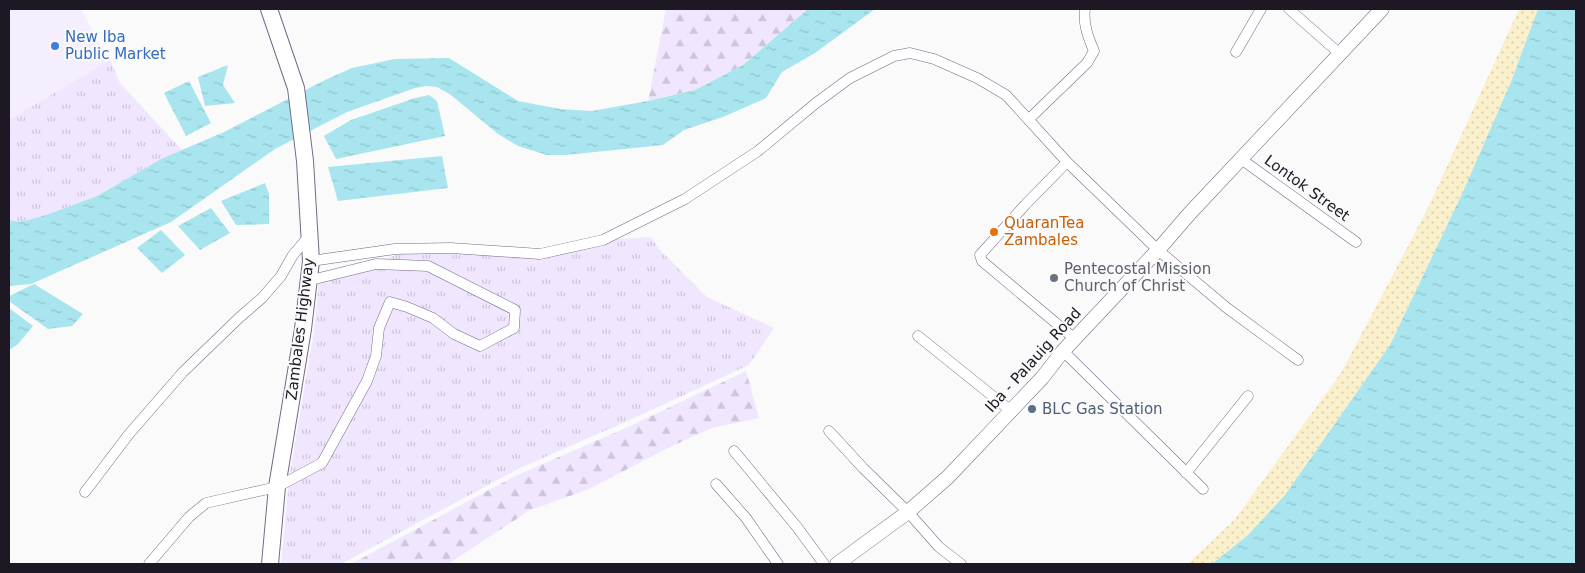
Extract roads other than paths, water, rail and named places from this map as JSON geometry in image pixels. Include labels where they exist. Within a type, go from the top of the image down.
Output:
[{"type":"main road","name":"Zambales Highway","points":[[269,9],[296,88],[303,139],[310,235],[310,261],[303,329],[277,487],[270,564]]},
{"type":"main road","name":"Iba - Palauig Road","points":[[837,564],[908,512],[948,477],[1042,378],[1063,351],[1158,250],[1190,213],[1382,9]]},
{"type":"street","points":[[1029,119],[1086,63],[1094,51],[1085,29],[1085,9]]},
{"type":"street","points":[[1236,52],[1261,9]]},
{"type":"street","points":[[1289,9],[1340,54]]},
{"type":"street","points":[[310,261],[395,249],[451,248],[540,254],[603,240],[685,199],[758,151],[816,103],[850,78],[894,56],[910,53],[934,59],[977,78],[1006,95],[1067,162],[1158,250],[1227,308],[1298,360]]},
{"type":"street","name":"Lontok Street","points":[[1242,159],[1356,242]]},
{"type":"street","points":[[1067,162],[980,255],[982,261],[1075,338]]},
{"type":"street","points":[[85,492],[129,434],[183,372],[262,298],[281,276],[293,255],[310,235]]},
{"type":"street","points":[[149,564],[189,517],[206,504],[277,487],[322,463],[367,381],[376,356],[378,328],[390,302],[433,318],[454,334],[480,346],[514,328],[515,310],[428,266],[376,264],[308,281]]},
{"type":"street","points":[[918,336],[1010,410]]},
{"type":"street","points":[[1063,351],[1203,489]]},
{"type":"street","points":[[1186,473],[1248,396]]},
{"type":"street","points":[[830,431],[863,468],[908,512],[939,548],[961,564]]},
{"type":"street","points":[[734,451],[797,527],[824,564]]},
{"type":"street","points":[[716,484],[746,518],[778,564]]},
{"type":"water","points":[[808,9],[875,9],[815,53],[782,72],[766,98],[723,117],[684,130],[663,145],[566,155],[547,155],[518,146],[498,134],[451,95],[437,87],[415,88],[347,112],[275,149],[171,222],[31,284],[9,286],[9,220],[20,222],[46,215],[97,196],[163,158],[222,133],[352,68],[395,59],[449,58],[518,101],[560,109],[592,111],[695,90],[743,65]]},
{"type":"water","points":[[1538,9],[1576,9],[1576,564],[1212,564],[1248,535],[1285,495],[1390,345],[1462,194],[1511,82]]},
{"type":"water","points":[[228,65],[223,85],[235,103],[205,106],[198,77]]},
{"type":"water","points":[[189,81],[211,123],[186,136],[164,93]]},
{"type":"water","points":[[429,95],[437,101],[445,136],[336,159],[324,136],[351,120]]},
{"type":"water","points":[[442,156],[448,188],[338,201],[328,167]]},
{"type":"water","points":[[265,183],[269,194],[269,224],[236,225],[221,201]]},
{"type":"water","points":[[211,208],[230,233],[200,250],[178,226]]},
{"type":"water","points":[[161,230],[185,255],[162,273],[137,248]]},
{"type":"water","points":[[34,284],[83,314],[72,326],[48,329],[9,301],[9,296]]},
{"type":"water","points":[[9,308],[33,326],[18,344],[9,350]]},
{"type":"place","name":"New Iba Public Market","points":[[55,46]]},
{"type":"place","name":"QuaranTea Zambales","points":[[994,232]]},
{"type":"place","name":"Pentecostal Mission Church of Christ","points":[[1054,278]]},
{"type":"place","name":"BLC Gas Station","points":[[1032,409]]}]
